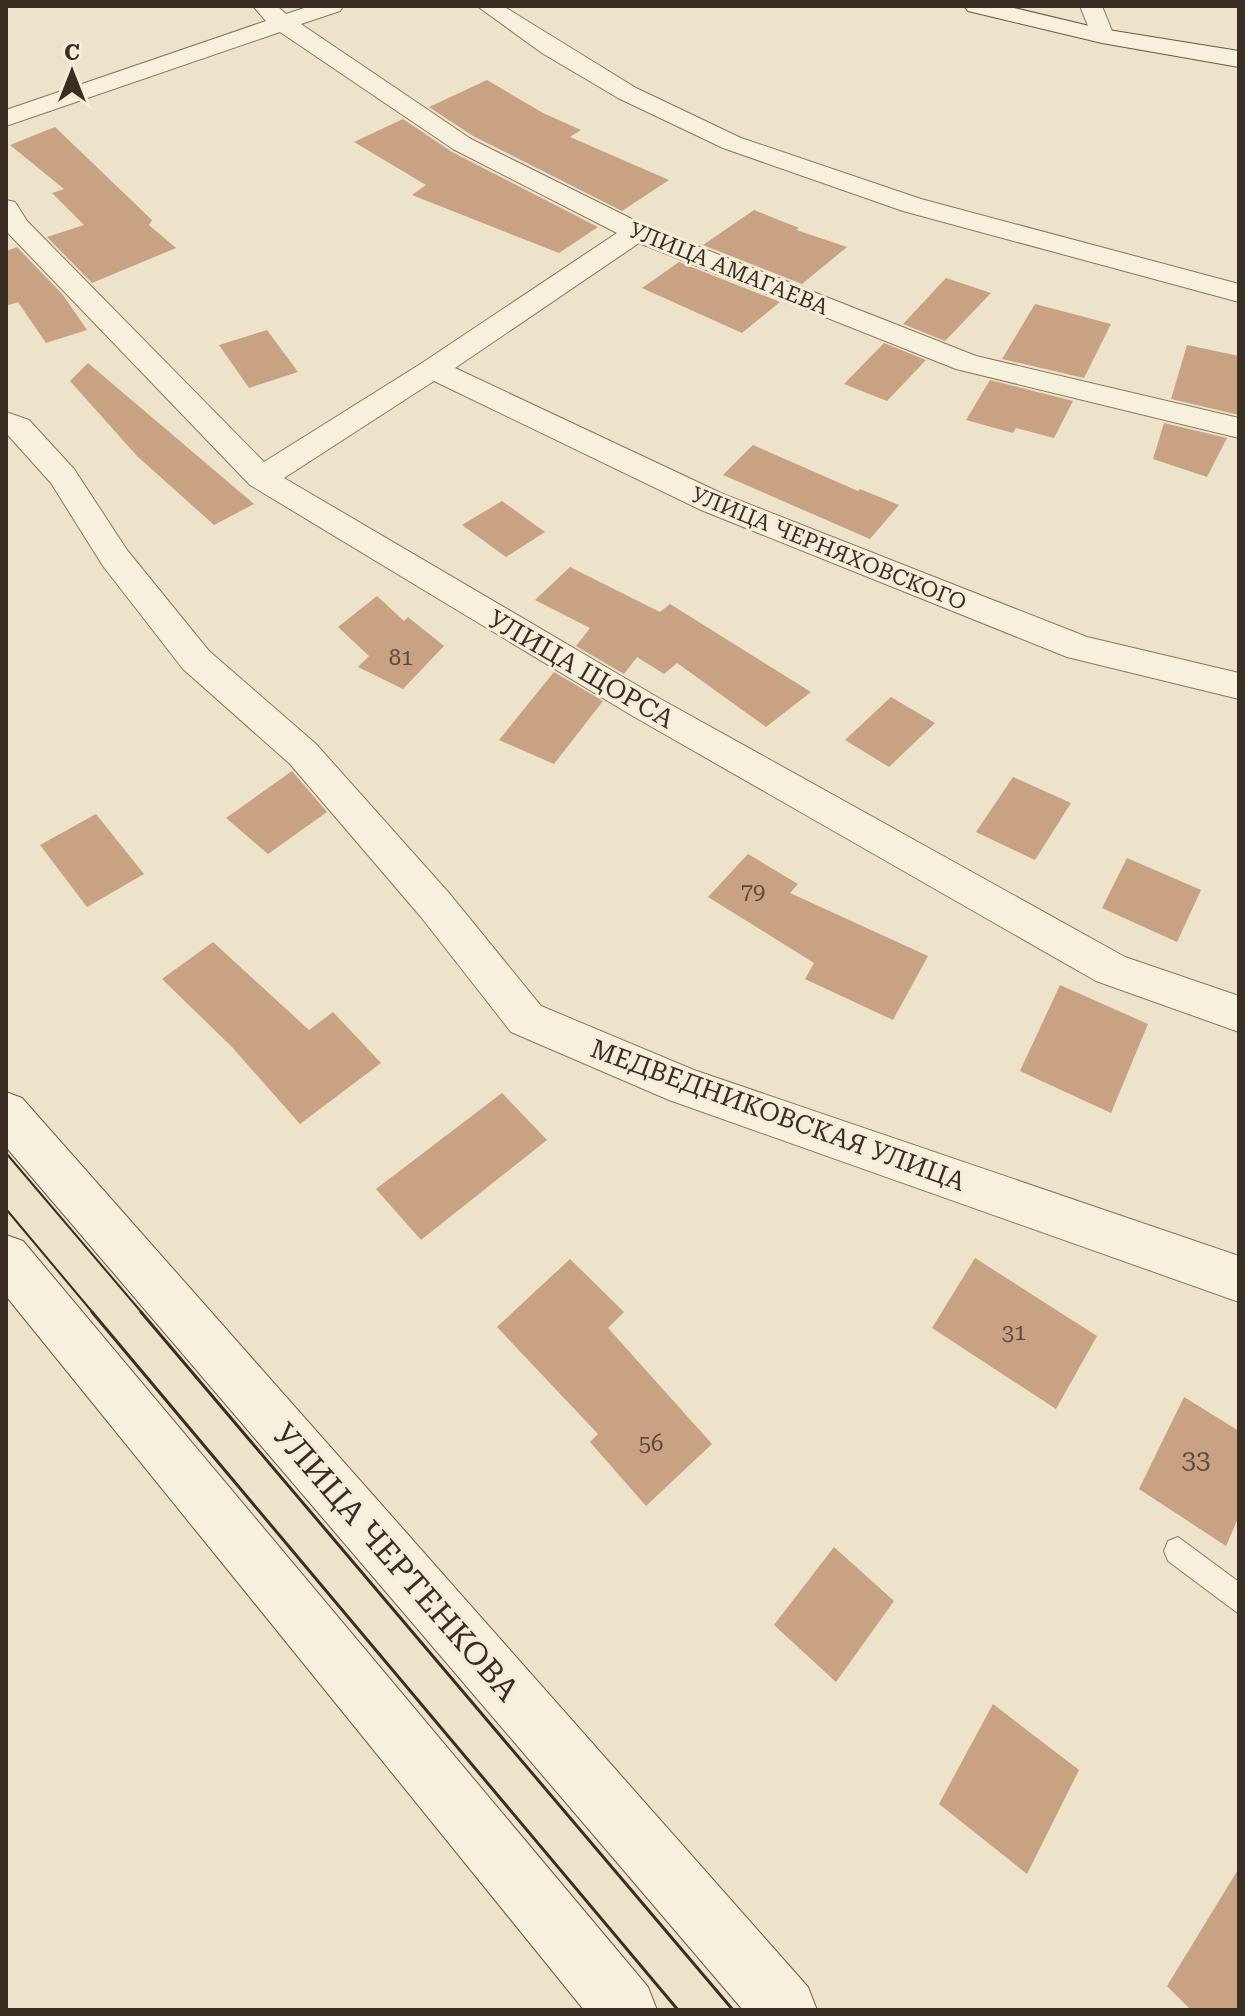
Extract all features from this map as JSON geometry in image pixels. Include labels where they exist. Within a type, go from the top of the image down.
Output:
[{"type":"street","points":[[6,118],[272,14],[332,6]]},
{"type":"street","points":[[488,6],[550,48],[627,93],[732,143],[912,205],[1239,293]]},
{"type":"street","points":[[976,6],[1102,36],[1239,59]]},
{"type":"street","points":[[1091,6],[1102,36]]},
{"type":"street","name":"УЛИЦА АМАГАЕВА","points":[[272,14],[462,144],[636,232],[967,363],[1239,428]]},
{"type":"street","name":"УЛИЦА ЩОРСА","points":[[9,220],[261,478],[617,691],[1111,969],[1239,1014]]},
{"type":"street","points":[[261,478],[433,369],[636,232]]},
{"type":"street","name":"УЛИЦА ЧЕРНЯХОВСКОГО","points":[[433,369],[712,502],[1064,642],[1239,686]]},
{"type":"street","name":"МЕДВЕДНИКОВСКАЯ УЛИЦА","points":[[6,422],[18,427],[63,476],[115,558],[196,660],[303,754],[435,905],[526,1019],[684,1086],[1239,1279]]},
{"type":"street","name":"УЛИЦА ЧЕРТЕНКОВА","points":[[6,1113],[785,2010]]},
{"type":"street","points":[[6,1258],[625,2010]]},
{"type":"lane","points":[[1178,1551],[1239,1600]]},
{"type":"building","points":[[487,80],[543,113],[581,130],[570,137],[669,180],[622,211],[473,136],[429,107]]},
{"type":"building","points":[[403,119],[452,152],[598,227],[559,253],[412,195],[426,185],[354,142]]},
{"type":"building","points":[[55,127],[152,220],[149,225],[176,248],[92,283],[47,237],[84,225],[52,193],[64,189],[10,145]]},
{"type":"building","points":[[754,210],[799,228],[796,230],[847,247],[802,284],[703,245]]},
{"type":"building","points":[[17,247],[63,295],[87,330],[46,343],[18,302],[6,306],[6,251]]},
{"type":"building","points":[[679,262],[780,302],[742,333],[642,288]]},
{"type":"building","points":[[946,278],[991,293],[945,341],[903,324]]},
{"type":"building","points":[[1035,304],[1111,324],[1084,378],[1002,359]]},
{"type":"building","points":[[267,330],[298,372],[249,388],[219,345]]},
{"type":"building","points":[[884,343],[926,360],[887,401],[844,384]]},
{"type":"building","points":[[1187,345],[1239,356],[1239,415],[1171,399]]},
{"type":"building","points":[[88,363],[254,504],[214,525],[137,456],[70,381]]},
{"type":"building","points":[[990,380],[1073,401],[1054,438],[1016,428],[1013,433],[966,420]]},
{"type":"building","points":[[1164,423],[1227,438],[1207,477],[1153,459]]},
{"type":"building","points":[[753,445],[858,491],[860,489],[899,505],[870,539],[723,475]]},
{"type":"building","points":[[502,501],[545,532],[506,557],[462,525]]},
{"type":"building","points":[[570,567],[660,612],[670,604],[811,692],[766,727],[677,663],[664,674],[637,657],[624,674],[576,646],[590,628],[535,600]]},
{"type":"building","points":[[377,596],[404,621],[408,617],[444,646],[403,689],[358,667],[369,656],[338,627]]},
{"type":"building","points":[[554,672],[603,701],[554,764],[499,740]]},
{"type":"building","points":[[891,697],[935,723],[889,767],[845,740]]},
{"type":"building","points":[[292,771],[327,812],[268,854],[226,818]]},
{"type":"building","points":[[1013,777],[1071,803],[1035,860],[976,832]]},
{"type":"building","points":[[96,814],[144,874],[87,907],[40,845]]},
{"type":"building","points":[[748,854],[798,884],[790,893],[928,956],[893,1020],[805,979],[814,963],[708,897]]},
{"type":"building","points":[[1127,858],[1201,890],[1177,942],[1102,908]]},
{"type":"building","points":[[213,942],[309,1030],[333,1012],[381,1063],[300,1124],[232,1047],[162,979]]},
{"type":"building","points":[[1060,985],[1148,1024],[1111,1113],[1020,1071]]},
{"type":"building","points":[[502,1093],[547,1140],[421,1240],[376,1189]]},
{"type":"building","points":[[975,1258],[1097,1336],[1056,1409],[932,1328]]},
{"type":"building","points":[[570,1259],[624,1312],[608,1328],[712,1444],[646,1506],[590,1442],[598,1434],[497,1327]]},
{"type":"building","points":[[1184,1397],[1239,1431],[1239,1516],[1226,1546],[1139,1489]]},
{"type":"building","points":[[834,1547],[894,1601],[836,1682],[774,1625]]},
{"type":"building","points":[[993,1704],[1079,1770],[1027,1874],[939,1804]]},
{"type":"building","points":[[1239,1868],[1239,2010],[1191,2010],[1167,1986]]},
{"type":"tram line","points":[[6,1153],[143,1314]]},
{"type":"tram line","points":[[6,1209],[94,1314]]},
{"type":"tram line","points":[[92,1312],[678,2010]]},
{"type":"tram line","points":[[141,1312],[733,2010]]}]
